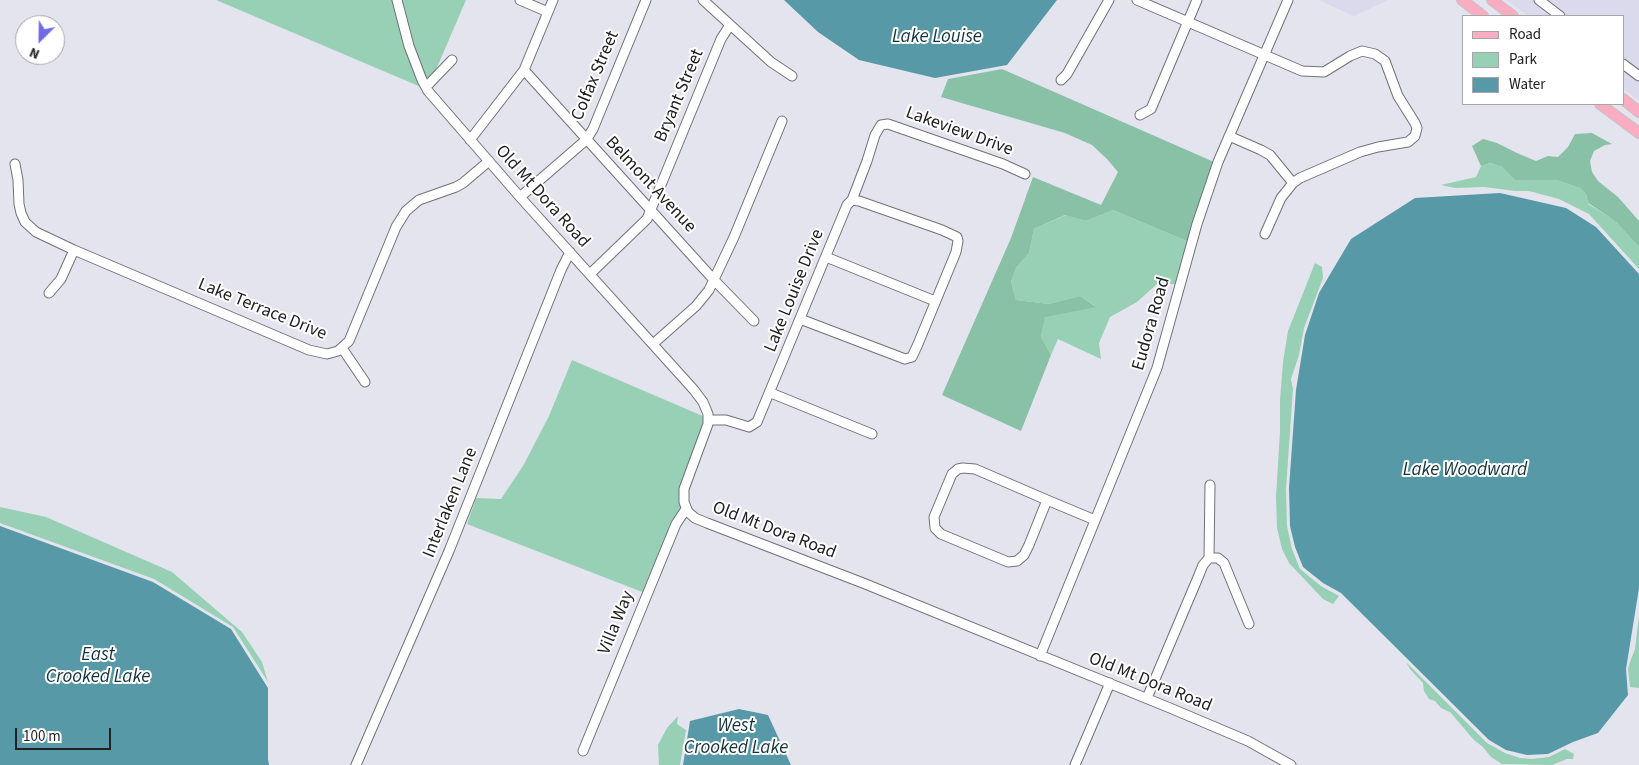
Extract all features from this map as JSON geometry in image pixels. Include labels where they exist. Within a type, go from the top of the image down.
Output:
[{"type":"main road","points":[[1462,0],[1482,15]]},
{"type":"main road","points":[[1492,0],[1512,15]]},
{"type":"main road","points":[[1624,101],[1639,112]]},
{"type":"main road","points":[[1601,105],[1639,133]]},
{"type":"street","name":"Old Mt Dora Road","points":[[397,0],[409,46],[426,87],[520,197],[694,390],[706,408],[709,420],[707,431],[684,488],[686,509],[695,518],[863,583],[1147,698],[1248,741],[1291,765]]},
{"type":"street","points":[[520,0],[548,12]]},
{"type":"street","points":[[470,140],[524,70],[553,0]]},
{"type":"street","name":"Colfax Street","points":[[520,197],[586,140],[597,120],[646,0]]},
{"type":"street","points":[[703,0],[771,62],[792,76]]},
{"type":"street","points":[[1061,80],[1067,74],[1109,0]]},
{"type":"street","points":[[1137,0],[1302,71],[1318,73],[1328,71],[1357,53],[1366,51],[1375,54],[1385,62],[1398,96],[1417,128],[1415,136],[1408,142],[1360,152],[1312,172],[1293,183],[1281,198],[1265,234]]},
{"type":"street","points":[[1140,115],[1151,109],[1198,0]]},
{"type":"street","name":"Eudora Road","points":[[1040,656],[1157,368],[1208,189],[1288,0]]},
{"type":"street","points":[[1539,0],[1559,15]]},
{"type":"street","name":"Bryant Street","points":[[590,274],[648,219],[721,39],[730,25]]},
{"type":"street","points":[[426,87],[452,60]]},
{"type":"street","points":[[1624,65],[1639,76]]},
{"type":"street","name":"Belmont Avenue","points":[[524,70],[714,280],[754,321]]},
{"type":"street","points":[[653,344],[696,306],[710,290],[782,121]]},
{"type":"street","name":"Lakeview Drive","points":[[881,125],[888,124],[1003,164],[1025,174]]},
{"type":"street","name":"Lake Louise Drive","points":[[709,420],[726,420],[746,426],[752,426],[757,422],[847,205],[852,200],[875,135],[881,125]]},
{"type":"street","points":[[1229,136],[1270,155],[1293,183]]},
{"type":"street","name":"Lake Terrace Drive","points":[[15,164],[19,204],[25,222],[36,232],[309,350],[327,354],[342,348],[349,341],[396,227],[406,211],[419,200],[463,183],[489,161]]},
{"type":"street","points":[[800,319],[904,360],[912,357],[918,344],[956,252],[958,242],[956,237],[942,230],[859,200],[852,200]]},
{"type":"street","points":[[49,293],[61,280],[74,250]]},
{"type":"street","name":"Interlaken Lane","points":[[356,765],[449,551],[561,270],[570,252]]},
{"type":"street","points":[[826,257],[935,301]]},
{"type":"street","points":[[342,348],[365,382]]},
{"type":"street","points":[[770,393],[872,434]]},
{"type":"street","points":[[1047,500],[1024,555],[1014,562],[1008,562],[941,534],[935,528],[934,517],[952,474],[958,469],[963,468],[975,470],[1047,500],[1095,520]]},
{"type":"street","points":[[1147,698],[1203,565],[1209,558],[1210,485]]},
{"type":"street","name":"Villa Way","points":[[583,751],[676,524],[686,509]]},
{"type":"street","points":[[1209,558],[1218,558],[1224,563],[1249,624]]},
{"type":"street","points":[[1075,765],[1110,683]]},
{"type":"shaded area","points":[[1318,0],[1388,0],[1354,16]]},
{"type":"shaded area","points":[[1507,0],[1639,0],[1639,101],[1624,89],[1624,15],[1527,15]]},
{"type":"green space","points":[[216,0],[393,0],[421,87]]},
{"type":"green space","points":[[400,0],[466,0],[429,86],[422,72]]},
{"type":"green space","points":[[1002,69],[1214,162],[1189,242],[1113,210],[1086,221],[1065,215],[1034,229],[1029,253],[1016,268],[1011,282],[1016,300],[1049,304],[1080,296],[1096,307],[1045,317],[1041,337],[1051,355],[1021,431],[942,395],[1011,238],[1033,177],[1101,205],[1118,172],[1092,145],[1065,133],[941,97],[948,79]]},
{"type":"green space","points":[[1592,133],[1612,144],[1605,145],[1594,151],[1590,161],[1592,172],[1598,181],[1618,197],[1639,221],[1639,247],[1617,223],[1588,203],[1586,194],[1580,188],[1556,180],[1515,180],[1502,167],[1490,163],[1481,166],[1472,146],[1483,139],[1497,143],[1536,161],[1548,156],[1558,157],[1568,147],[1575,134]]},
{"type":"green space","points":[[1490,163],[1502,167],[1515,180],[1556,180],[1580,188],[1586,194],[1588,204],[1617,223],[1639,247],[1639,269],[1589,214],[1559,199],[1529,191],[1484,187],[1455,188],[1441,185],[1476,177],[1481,166]]},
{"type":"green space","points":[[1113,210],[1189,242],[1178,284],[1157,284],[1137,302],[1110,317],[1099,343],[1101,359],[1058,339],[1051,355],[1041,337],[1045,316],[1095,306],[1080,296],[1049,304],[1016,300],[1011,282],[1016,268],[1029,253],[1034,229],[1066,215],[1086,221]]},
{"type":"green space","points":[[1315,263],[1322,267],[1323,278],[1304,328],[1299,355],[1291,379],[1293,389],[1286,489],[1287,526],[1292,549],[1300,569],[1321,586],[1339,596],[1333,604],[1323,599],[1289,563],[1282,549],[1277,528],[1276,497],[1283,362],[1288,331]]},
{"type":"green space","points":[[572,360],[705,417],[705,424],[683,510],[650,595],[467,524],[476,498],[501,499],[523,466],[549,416]]},
{"type":"green space","points":[[0,507],[46,517],[172,572],[242,632],[262,662],[268,682],[233,627],[154,579],[0,523]]},
{"type":"green space","points":[[1639,616],[1639,688],[1630,687],[1628,669],[1635,649]]},
{"type":"green space","points":[[1406,662],[1487,743],[1505,753],[1520,758],[1549,757],[1565,749],[1574,754],[1573,759],[1567,759],[1552,765],[1502,764],[1491,757],[1474,740],[1450,712],[1429,699],[1424,691],[1423,683]]},
{"type":"green space","points":[[678,716],[677,724],[686,730],[680,765],[659,765],[658,745],[667,728]]},
{"type":"water","name":"Lake Louise","points":[[784,0],[1057,0],[1007,65],[935,78],[859,60],[818,32]]},
{"type":"water","name":"Lake Woodward","points":[[1500,193],[1566,208],[1596,227],[1639,274],[1639,588],[1626,669],[1628,695],[1598,733],[1548,754],[1527,755],[1506,750],[1489,740],[1341,593],[1323,583],[1303,567],[1295,547],[1290,526],[1289,488],[1296,390],[1305,335],[1319,293],[1351,239],[1415,198]]},
{"type":"water","name":"East Crooked Lake","points":[[0,526],[153,582],[231,629],[268,688],[269,765],[0,765]]},
{"type":"water","name":"West Crooked Lake","points":[[739,709],[768,715],[791,765],[683,765],[690,721]]}]
